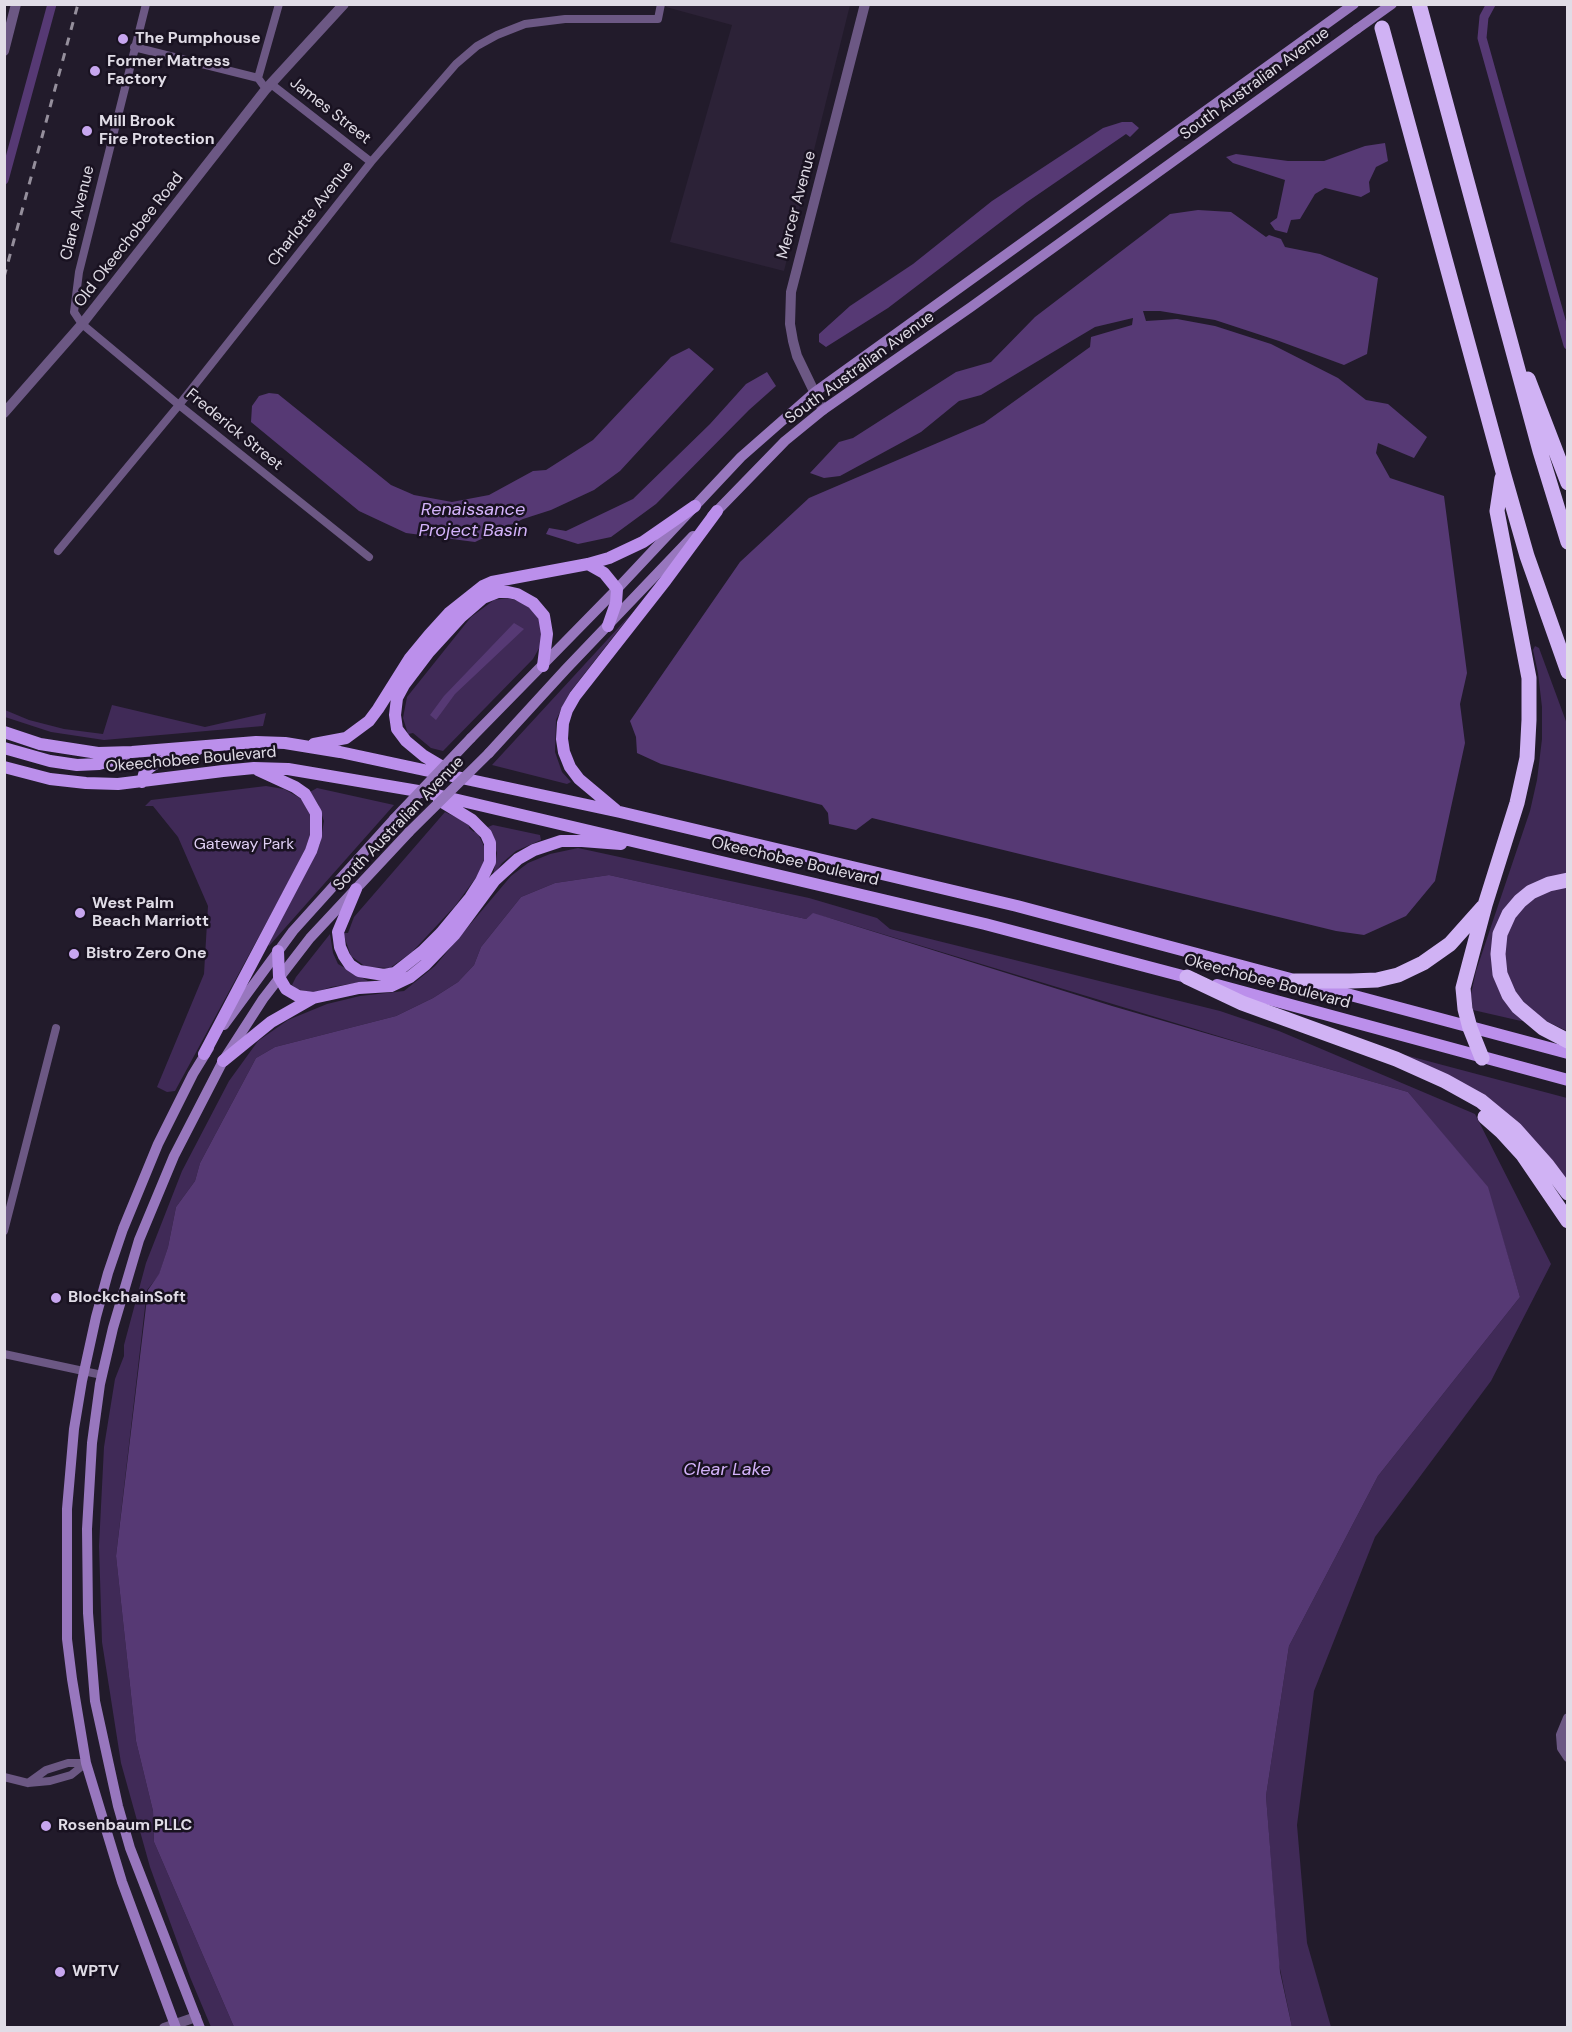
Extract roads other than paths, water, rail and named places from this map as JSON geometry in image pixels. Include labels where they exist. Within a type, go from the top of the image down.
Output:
[{"type":"highway","points":[[1419,4],[1503,318],[1568,542]]},
{"type":"highway","points":[[1382,28],[1503,472],[1531,567],[1568,672]]},
{"type":"highway","points":[[1503,318],[1549,428],[1568,483]]},
{"type":"highway","points":[[1482,1058],[1470,1028],[1463,988],[1485,905],[1517,803],[1527,758],[1529,678],[1497,511],[1503,472]]},
{"type":"highway","points":[[1568,880],[1549,884],[1520,901],[1509,914],[1500,934],[1498,954],[1500,974],[1509,995],[1518,1007],[1543,1028],[1568,1041]]},
{"type":"highway","points":[[1295,981],[1377,980],[1398,975],[1423,963],[1450,944],[1485,905]]},
{"type":"highway","points":[[1187,977],[1242,1003],[1396,1059],[1445,1081],[1480,1101],[1515,1129],[1568,1193]]},
{"type":"highway","points":[[1445,1081],[1502,1132],[1523,1155],[1568,1221]]},
{"type":"main road","name":"South Australian Avenue","points":[[198,2022],[130,1848],[107,1760],[95,1701],[87,1565],[88,1487],[102,1375],[125,1284],[174,1156],[223,1061],[245,1025],[310,938],[785,441],[823,410],[972,307],[1392,4]]},
{"type":"main road","name":"South Australian Avenue","points":[[172,2026],[122,1882],[86,1763],[69,1655],[66,1555],[69,1475],[84,1370],[99,1306],[127,1218],[158,1144],[204,1054],[293,931],[394,819],[741,458],[815,392],[1352,6]]},
{"type":"main road","points":[[304,746],[346,738],[357,732],[378,709],[410,658],[429,635],[449,613],[483,586],[492,582],[588,564],[625,552],[695,506]]},
{"type":"main road","points":[[620,813],[579,779],[570,767],[562,739],[567,710],[575,696],[717,511]]},
{"type":"main road","points":[[588,564],[604,573],[617,589],[616,603],[608,626]]},
{"type":"main road","points":[[460,777],[424,756],[406,741],[397,729],[395,715],[397,698],[410,677],[461,617],[483,598],[498,592],[517,594],[525,598],[533,603],[544,616],[548,634],[543,666]]},
{"type":"main road","name":"Okeechobee Boulevard","points":[[4,732],[40,744],[98,753],[256,742],[339,752],[620,813],[1017,906],[1568,1053]]},
{"type":"main road","points":[[142,782],[146,769],[154,764],[183,756],[208,745]]},
{"type":"main road","points":[[4,748],[50,761],[86,765],[106,762],[142,751]]},
{"type":"main road","name":"Okeechobee Boulevard","points":[[4,767],[50,778],[86,783],[118,784],[254,768],[304,770],[424,792],[996,927],[1568,1080]]},
{"type":"main road","points":[[204,1054],[311,851],[316,836],[316,813],[305,794],[254,768]]},
{"type":"main road","points":[[356,889],[338,932],[340,946],[350,964],[359,971],[371,975],[395,973],[441,933],[470,898],[486,872],[491,851],[490,843],[486,834],[472,819],[424,792]]},
{"type":"main road","points":[[223,1061],[271,1022],[313,998],[359,988],[391,986],[410,976],[425,965],[455,934],[495,880],[509,866],[534,850],[561,842],[582,841],[664,848]]},
{"type":"main road","points":[[278,951],[279,977],[286,989],[292,993],[313,998]]},
{"type":"main road","points":[[86,1763],[107,1760]]},
{"type":"street","points":[[4,51],[16,4]]},
{"type":"street","name":"Clare Avenue","points":[[82,324],[74,312],[79,272],[146,4]]},
{"type":"street","points":[[135,47],[258,78],[279,4]]},
{"type":"street","name":"Old Okeechobee Road","points":[[5,413],[82,324],[269,86],[344,4]]},
{"type":"street","name":"Charlotte Avenue","points":[[58,551],[178,405],[371,162],[439,80],[456,64],[477,46],[525,24],[565,19],[658,19],[661,4]]},
{"type":"street","name":"Mercer Avenue","points":[[823,410],[793,341],[790,324],[791,292],[865,4]]},
{"type":"street","name":"James Street","points":[[258,78],[371,162]]},
{"type":"street","name":"Frederick Street","points":[[82,324],[178,405],[369,557]]},
{"type":"street","points":[[4,1231],[56,1028]]},
{"type":"street","points":[[4,1354],[102,1375]]},
{"type":"street","points":[[1568,1718],[1561,1735],[1562,1748],[1568,1757]]},
{"type":"street","points":[[4,1778],[28,1783],[50,1781],[71,1775],[86,1763]]},
{"type":"street","points":[[172,2026],[198,2022]]},
{"type":"water","points":[[1122,122],[1132,122],[1139,128],[1130,137],[1126,134],[1027,202],[888,308],[826,347],[819,342],[819,334],[850,306],[913,264],[992,201],[1103,128]]},
{"type":"water","points":[[1385,143],[1388,161],[1376,167],[1369,182],[1370,192],[1361,197],[1325,188],[1315,194],[1300,219],[1291,220],[1287,233],[1275,230],[1270,223],[1277,218],[1285,180],[1233,163],[1226,157],[1236,154],[1288,161],[1324,161],[1365,146]]},
{"type":"water","points":[[1198,210],[1231,212],[1266,237],[1269,235],[1281,239],[1285,247],[1320,254],[1378,278],[1367,354],[1344,365],[1215,320],[1160,311],[1143,311],[1146,321],[1177,319],[1215,326],[1271,344],[1338,378],[1366,400],[1388,404],[1427,437],[1414,458],[1378,443],[1376,453],[1390,478],[1444,496],[1467,673],[1460,704],[1465,743],[1435,881],[1406,916],[1364,935],[1336,931],[872,818],[856,830],[829,824],[828,813],[822,805],[661,764],[637,753],[636,737],[630,721],[740,562],[809,498],[984,423],[1090,347],[1091,337],[1132,325],[1133,318],[1095,327],[981,395],[959,401],[921,432],[840,476],[824,478],[810,473],[839,442],[853,438],[956,372],[991,362],[1035,317],[1170,214]]},
{"type":"water","name":"Renaissance Project Basin","points":[[689,348],[714,369],[620,471],[594,490],[551,510],[523,519],[475,542],[406,533],[359,511],[251,422],[252,406],[259,396],[269,393],[278,394],[391,485],[414,495],[452,502],[489,495],[533,471],[546,470],[593,440],[671,357]]},
{"type":"water","points":[[767,372],[776,386],[749,410],[656,504],[611,537],[578,544],[546,534],[549,528],[566,531],[633,499],[710,424],[746,384]]},
{"type":"water","points":[[514,623],[524,629],[455,694],[436,720],[430,715],[444,696]]},
{"type":"water","name":"Clear Lake","points":[[609,875],[806,919],[813,913],[1112,1006],[1408,1092],[1488,1187],[1520,1297],[1378,1476],[1289,1646],[1266,1796],[1280,1972],[1292,2027],[234,2027],[154,1842],[153,1811],[136,1741],[116,1556],[148,1290],[159,1274],[168,1247],[176,1207],[195,1181],[200,1163],[256,1058],[275,1047],[396,1016],[433,998],[458,982],[474,965],[481,947],[521,897],[555,883]]},
{"type":"waterway","points":[[4,180],[52,4]]},
{"type":"waterway","points":[[1491,4],[1484,17],[1482,38],[1568,345]]},
{"type":"railway","points":[[4,277],[78,4]]},
{"type":"place","name":"The Pumphouse","points":[[123,39]]},
{"type":"place","name":"Former Matress Factory","points":[[95,71]]},
{"type":"place","name":"Mill Brook Fire Protection","points":[[87,131]]},
{"type":"place","name":"West Palm Beach Marriott","points":[[80,913]]},
{"type":"place","name":"Bistro Zero One","points":[[74,954]]},
{"type":"place","name":"BlockchainSoft","points":[[56,1298]]},
{"type":"place","name":"Rosenbaum PLLC","points":[[46,1826]]},
{"type":"place","name":"WPTV","points":[[60,1972]]},
{"type":"park label","name":"Gateway Park","points":[[244,845]]}]
